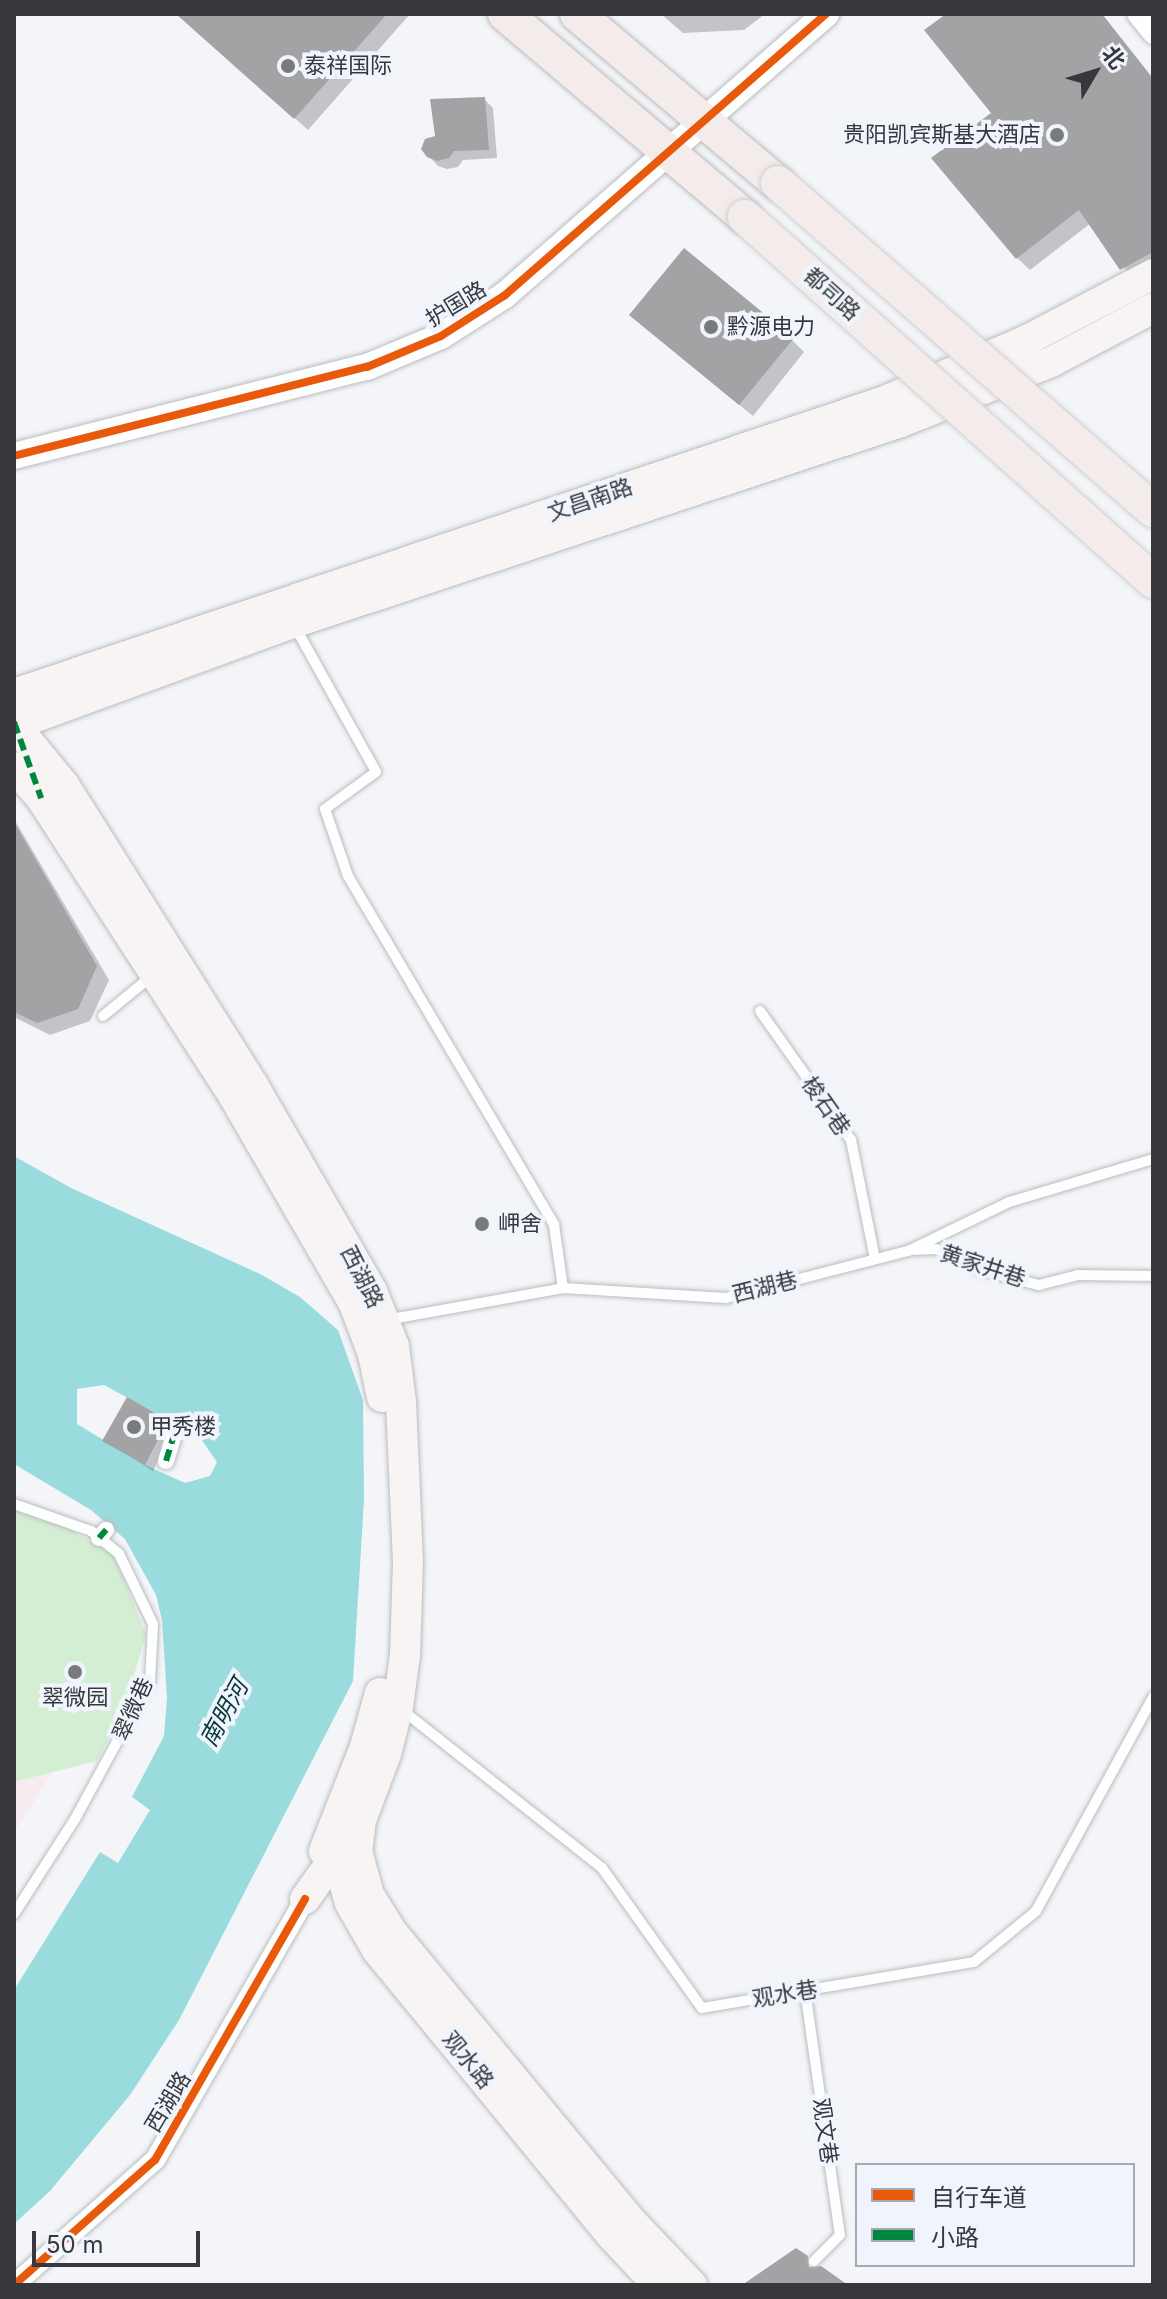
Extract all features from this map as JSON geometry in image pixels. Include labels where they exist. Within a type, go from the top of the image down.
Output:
[{"type":"main road","name":"都司路","points":[[505,14],[745,217],[1153,581]]},
{"type":"main road","points":[[577,14],[778,183],[1153,510]]},
{"type":"main road","name":"文昌南路","points":[[14,694],[885,401],[1027,340],[1153,274]]},
{"type":"main road","name":"文昌南路","points":[[14,724],[293,623],[901,422],[1051,362],[1153,308]]},
{"type":"main road","name":"西湖路","points":[[14,724],[64,785],[253,1085],[372,1291],[373,1354],[383,1402],[388,1562],[386,1656],[378,1704],[351,1814]]},
{"type":"main road","name":"西湖路","points":[[14,767],[41,798],[233,1095],[372,1320],[394,1346],[401,1402],[408,1561],[405,1655],[398,1707],[386,1754],[305,1899]]},
{"type":"main road","name":"观水路","points":[[351,1814],[335,1852],[350,1903],[377,1950],[610,2234],[658,2285]]},
{"type":"main road","name":"观水路","points":[[351,1814],[369,1895],[392,1932],[630,2220],[692,2285]]},
{"type":"main road","name":"西湖路","points":[[305,1899],[335,1852]]},
{"type":"street","name":"护国路","points":[[14,456],[367,367],[441,336],[505,295],[826,14]]},
{"type":"street","points":[[1137,14],[1153,34]]},
{"type":"street","points":[[14,724],[41,798]]},
{"type":"street","points":[[166,1461],[177,1425]]},
{"type":"street","name":"西湖路","points":[[14,2285],[155,2160],[305,1899]]},
{"type":"lane","points":[[293,623],[376,772],[325,809],[348,876],[554,1225],[563,1288]]},
{"type":"lane","points":[[103,1016],[154,973]]},
{"type":"lane","name":"梭石巷","points":[[760,1011],[851,1140],[875,1259]]},
{"type":"lane","name":"西湖巷","points":[[372,1320],[563,1288],[726,1298],[908,1251],[1009,1202],[1153,1159]]},
{"type":"lane","name":"黄家井巷","points":[[908,1251],[936,1249],[980,1270],[1039,1285],[1078,1275],[1153,1276]]},
{"type":"lane","name":"翠微巷","points":[[14,1504],[103,1534],[119,1554],[153,1624],[150,1681],[75,1819],[14,1914]]},
{"type":"lane","name":"观水巷","points":[[398,1707],[602,1868],[702,2008],[974,1962],[1036,1911],[1153,1697]]},
{"type":"lane","name":"观文巷","points":[[805,1990],[840,2235],[814,2261]]},
{"type":"shaded area","points":[[53,1772],[14,1832],[14,1782]]},
{"type":"green space","name":"翠微园","points":[[14,1509],[62,1525],[114,1555],[146,1634],[124,1710],[97,1761],[14,1782]]},
{"type":"water","name":"南明河","points":[[14,1156],[71,1188],[260,1274],[300,1297],[338,1330],[363,1400],[364,1500],[353,1681],[179,2020],[130,2095],[50,2191],[14,2224],[14,1990],[100,1852],[118,1863],[150,1810],[132,1797],[164,1736],[167,1698],[162,1620],[156,1595],[125,1539],[91,1510],[14,1464]],"holes":[[[104,1385],[199,1436],[217,1462],[210,1476],[185,1483],[145,1465],[77,1424],[77,1389]]]},
{"type":"building","name":"泰祥国际","points":[[176,14],[387,14],[294,119]]},
{"type":"building","name":"贵阳凯宾斯基大酒店","points":[[946,14],[1102,14],[1153,79],[1153,252],[1120,270],[1079,210],[1016,259],[931,158],[991,113],[924,30]]},
{"type":"building","points":[[485,97],[489,150],[454,151],[449,158],[437,161],[427,157],[421,149],[425,139],[435,136],[430,99]]},
{"type":"building","name":"黔源电力","points":[[684,248],[794,338],[739,405],[629,315]]},
{"type":"building","points":[[14,822],[97,966],[78,1009],[37,1023],[14,1012]]},
{"type":"building","points":[[127,1397],[168,1420],[145,1465],[102,1441]]},
{"type":"building","points":[[796,2248],[808,2256],[809,2267],[821,2266],[848,2285],[742,2285]]},
{"type":"marked path","points":[[14,722],[41,798]]},
{"type":"marked path","points":[[166,1461],[177,1425]]},
{"type":"marked path","points":[[99,1538],[106,1530]]},
{"type":"cycle path","points":[[14,456],[367,367],[441,336],[505,295],[826,14]]},
{"type":"cycle path","points":[[14,2285],[155,2160],[305,1899]]},
{"type":"place","name":"泰祥国际","points":[[288,66]]},
{"type":"place","name":"贵阳凯宾斯基大酒店","points":[[1057,135]]},
{"type":"place","name":"黔源电力","points":[[711,327]]},
{"type":"place","name":"岬舍","points":[[482,1224]]},
{"type":"place","name":"甲秀楼","points":[[134,1427]]},
{"type":"place","name":"翠微园","points":[[75,1672]]}]
